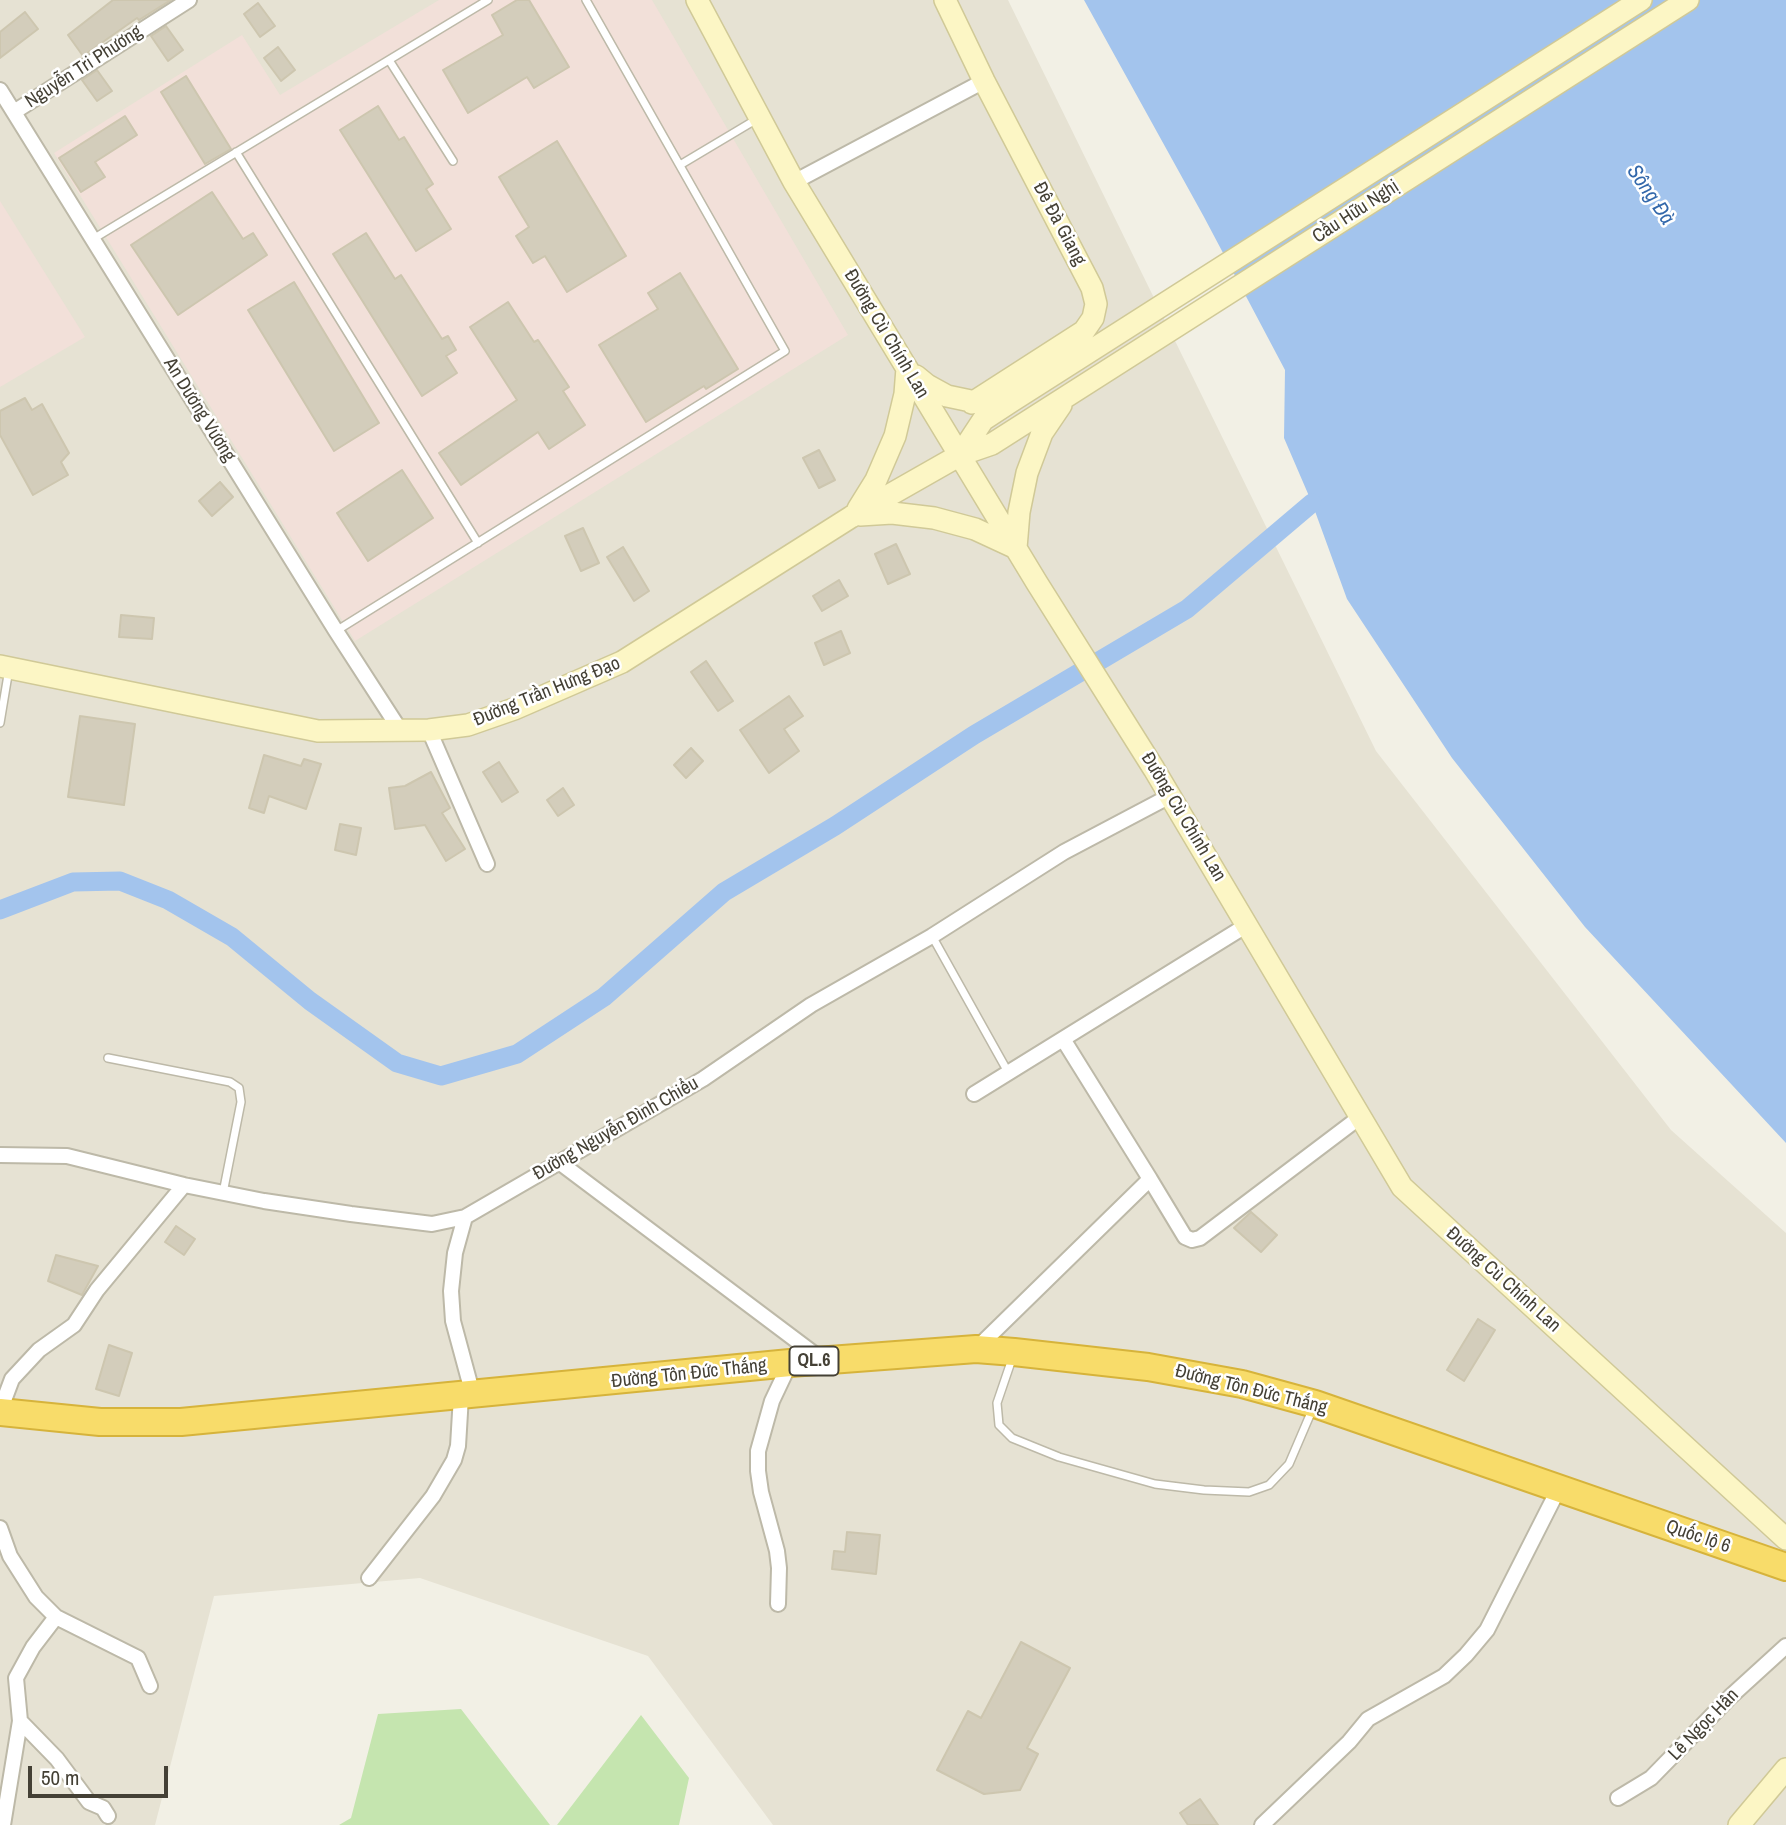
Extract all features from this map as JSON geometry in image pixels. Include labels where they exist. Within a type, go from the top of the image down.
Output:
[{"type":"highway","name":"Đường Tôn Đức Thắng","points":[[0,1412],[100,1422],[181,1422],[789,1363],[976,1349],[1148,1367],[1242,1384],[1315,1404],[1609,1506]]},
{"type":"highway","name":"Quốc lộ 6","points":[[1609,1506],[1786,1567]]},
{"type":"main road","name":"Đường Cù Chính Lan","points":[[697,0],[794,181],[1037,583],[1154,769],[1402,1187],[1786,1539]]},
{"type":"main road","name":"Đê Đà Giang","points":[[945,0],[1092,288],[1096,304],[1093,318],[1084,331],[972,403]]},
{"type":"main road","name":"Cầu Hữu Nghị","points":[[960,455],[983,420],[1642,0]]},
{"type":"main road","name":"Cầu Hữu Nghị","points":[[960,455],[992,444],[1688,0]]},
{"type":"main road","points":[[907,368],[937,391],[972,403],[1012,401]]},
{"type":"main road","points":[[851,517],[870,492],[890,452],[903,408],[907,368]]},
{"type":"main road","points":[[851,517],[892,513],[934,518],[975,529],[1016,548],[1022,494],[1034,452],[1052,416],[1071,394]]},
{"type":"main road","name":"Đường Trần Hưng Đạo","points":[[4,667],[318,731],[429,730],[468,725],[514,709],[622,662],[851,517],[960,455]]},
{"type":"main road","points":[[1739,1825],[1786,1769]]},
{"type":"street","name":"Nguyễn Tri Phương","points":[[14,112],[189,0]]},
{"type":"street","points":[[794,181],[984,81]]},
{"type":"street","name":"An Dương Vương","points":[[0,90],[400,730]]},
{"type":"street","points":[[429,730],[487,864]]},
{"type":"street","name":"Đường Nguyễn Đình Chiểu","points":[[0,1155],[67,1156],[223,1193],[432,1224],[465,1217],[703,1079],[811,1005],[932,936],[1064,852],[1170,796]]},
{"type":"street","points":[[974,1094],[1247,925]]},
{"type":"street","points":[[1063,1039],[1185,1237],[1192,1240],[1200,1238],[1360,1117]]},
{"type":"street","points":[[559,1162],[824,1361]]},
{"type":"street","points":[[976,1349],[1150,1179]]},
{"type":"street","points":[[0,1412],[12,1379],[38,1350],[74,1325],[97,1290],[184,1185]]},
{"type":"street","points":[[369,1578],[433,1496],[454,1460],[458,1446],[467,1396],[453,1321],[451,1291],[455,1253],[465,1217]]},
{"type":"street","points":[[778,1604],[777,1551],[761,1492],[758,1451],[772,1401],[789,1363]]},
{"type":"street","points":[[1262,1825],[1349,1742],[1368,1718],[1444,1676],[1466,1655],[1487,1630],[1501,1605],[1558,1490]]},
{"type":"street","points":[[0,1528],[10,1556],[36,1597],[57,1617],[138,1658],[150,1686]]},
{"type":"street","points":[[3,1825],[20,1721],[16,1678],[33,1647],[57,1617]]},
{"type":"street","name":"Lê Ngọc Hân","points":[[1618,1798],[1651,1778],[1730,1697],[1786,1646]]},
{"type":"street","points":[[20,1721],[57,1759],[89,1802],[103,1808],[108,1816]]},
{"type":"lane","points":[[93,239],[488,0]]},
{"type":"lane","points":[[336,631],[785,351],[586,0]]},
{"type":"lane","points":[[388,60],[453,161]]},
{"type":"lane","points":[[680,165],[760,118]]},
{"type":"lane","points":[[236,152],[478,543]]},
{"type":"lane","points":[[0,723],[4,667]]},
{"type":"lane","points":[[932,936],[1008,1072]]},
{"type":"lane","points":[[108,1058],[230,1082],[239,1088],[241,1102],[223,1193]]},
{"type":"lane","points":[[1014,1352],[997,1403],[999,1425],[1012,1438],[1059,1457],[1155,1484],[1249,1492],[1269,1485],[1289,1464],[1315,1404]]},
{"type":"shaded area","points":[[0,0],[1008,0],[1376,751],[1671,1130],[1786,1233],[1786,1825],[773,1825],[648,1656],[420,1578],[214,1596],[155,1825],[0,1825]]},
{"type":"shaded area","points":[[439,0],[652,0],[848,335],[355,641],[54,153],[242,35],[280,95]]},
{"type":"shaded area","points":[[0,201],[85,337],[0,387]]},
{"type":"green space","points":[[461,1709],[550,1825],[339,1825],[351,1818],[378,1714]]},
{"type":"green space","points":[[641,1715],[689,1778],[679,1825],[557,1825]]},
{"type":"water","name":"Sông Đà","points":[[1084,0],[1786,0],[1786,1143],[1585,927],[1452,758],[1347,599],[1312,503],[1284,438],[1285,370]]},
{"type":"building","points":[[113,0],[171,0],[139,20],[137,18],[83,56],[68,35]]},
{"type":"building","points":[[517,0],[529,0],[569,67],[534,88],[527,77],[468,113],[443,70],[503,35],[492,15]]},
{"type":"building","points":[[258,3],[275,26],[260,37],[244,14]]},
{"type":"building","points":[[25,12],[38,29],[0,58],[0,32]]},
{"type":"building","points":[[166,26],[183,50],[168,61],[151,36]]},
{"type":"building","points":[[278,47],[295,70],[281,81],[264,58]]},
{"type":"building","points":[[97,70],[112,91],[97,101],[82,80]]},
{"type":"building","points":[[186,76],[231,149],[205,164],[161,92]]},
{"type":"building","points":[[378,106],[399,140],[404,137],[433,184],[426,189],[451,229],[416,251],[340,130]]},
{"type":"building","points":[[125,116],[137,135],[95,162],[105,177],[81,192],[59,158]]},
{"type":"building","points":[[557,141],[626,256],[567,292],[545,256],[533,263],[516,236],[529,227],[499,177]]},
{"type":"building","points":[[212,192],[243,239],[253,233],[267,255],[178,315],[131,245]]},
{"type":"building","points":[[366,233],[395,279],[401,275],[442,339],[448,336],[456,350],[446,356],[457,373],[422,396],[333,254]]},
{"type":"building","points":[[680,273],[738,369],[706,389],[704,386],[646,422],[599,345],[658,309],[648,293]]},
{"type":"building","points":[[294,282],[379,423],[334,451],[248,310]]},
{"type":"building","points":[[508,302],[534,342],[538,340],[569,387],[563,391],[585,425],[549,449],[538,432],[461,485],[439,453],[517,400],[470,327]]},
{"type":"building","points":[[25,398],[32,410],[42,404],[69,453],[61,462],[68,475],[33,495],[0,435],[0,411]]},
{"type":"building","points":[[819,450],[835,480],[819,488],[803,458]]},
{"type":"building","points":[[402,470],[433,518],[368,561],[337,513]]},
{"type":"building","points":[[220,482],[233,497],[212,516],[199,501]]},
{"type":"building","points":[[583,528],[599,563],[581,571],[565,536]]},
{"type":"building","points":[[896,544],[910,574],[888,584],[875,554]]},
{"type":"building","points":[[623,547],[649,591],[634,601],[607,557]]},
{"type":"building","points":[[839,580],[848,596],[822,611],[813,596]]},
{"type":"building","points":[[121,615],[154,618],[152,639],[119,637]]},
{"type":"building","points":[[841,631],[850,653],[824,665],[815,643]]},
{"type":"building","points":[[706,661],[733,701],[718,711],[691,672]]},
{"type":"building","points":[[789,696],[803,716],[784,729],[799,751],[769,773],[740,730]]},
{"type":"building","points":[[80,716],[135,724],[124,805],[68,797]]},
{"type":"building","points":[[691,748],[703,761],[686,778],[674,765]]},
{"type":"building","points":[[264,755],[301,766],[304,759],[321,764],[306,809],[269,796],[264,813],[249,808]]},
{"type":"building","points":[[499,762],[518,792],[502,802],[483,772]]},
{"type":"building","points":[[431,772],[450,808],[442,813],[465,849],[446,861],[425,825],[395,829],[389,788],[405,786]]},
{"type":"building","points":[[563,788],[574,805],[558,816],[547,800]]},
{"type":"building","points":[[340,824],[361,828],[356,855],[335,850]]},
{"type":"building","points":[[1251,1212],[1277,1235],[1261,1252],[1234,1228]]},
{"type":"building","points":[[176,1226],[195,1239],[184,1255],[165,1242]]},
{"type":"building","points":[[56,1255],[98,1266],[82,1295],[48,1281]]},
{"type":"building","points":[[1478,1319],[1495,1330],[1464,1381],[1447,1370]]},
{"type":"building","points":[[109,1345],[132,1353],[119,1396],[96,1389]]},
{"type":"building","points":[[847,1532],[880,1535],[876,1574],[832,1569],[834,1551],[845,1552]]},
{"type":"building","points":[[1021,1642],[1070,1668],[1027,1748],[1038,1754],[1020,1790],[984,1794],[937,1770],[968,1711],[981,1718]]},
{"type":"building","points":[[1200,1799],[1218,1825],[1188,1825],[1180,1813]]},
{"type":"waterway","points":[[0,910],[73,882],[120,881],[168,900],[232,937],[310,1001],[397,1063],[441,1076],[517,1054],[604,997],[724,892],[835,826],[974,735],[1187,609],[1312,503]]}]
